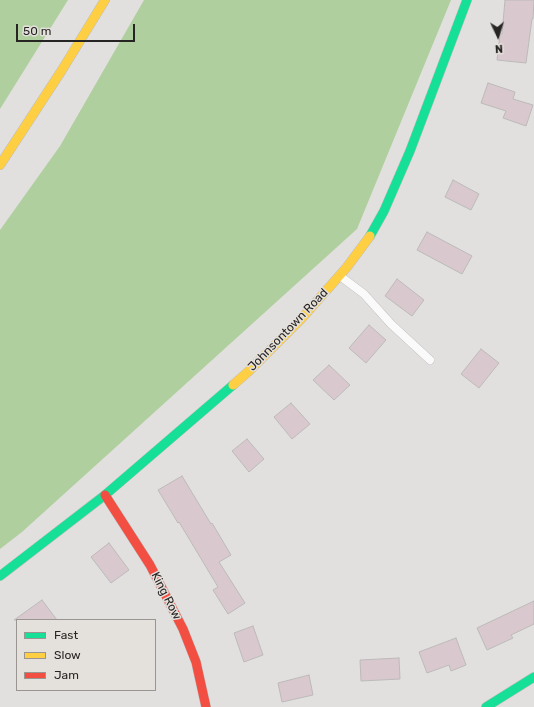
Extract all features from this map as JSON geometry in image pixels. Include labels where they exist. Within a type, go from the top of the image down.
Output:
[{"type":"street","points":[[0,165],[62,70],[105,0]]},
{"type":"street","name":"Johnsontown Road","points":[[0,576],[105,495],[250,371],[302,318],[347,267],[367,241],[384,210],[410,151],[467,0]]},
{"type":"street","name":"King Row","points":[[105,495],[150,564],[183,629],[196,662],[206,707]]},
{"type":"street","points":[[486,707],[534,677]]},
{"type":"lane","points":[[339,275],[364,294],[391,324],[430,360]]},
{"type":"green space","points":[[0,0],[68,0],[0,109]]},
{"type":"green space","points":[[144,0],[451,0],[357,229],[22,532],[0,549],[0,230],[60,146]]},
{"type":"building","points":[[505,0],[534,0],[533,19],[526,63],[497,60],[500,34],[502,34]]},
{"type":"building","points":[[488,83],[515,92],[513,99],[533,105],[526,126],[503,118],[506,111],[481,103]]},
{"type":"building","points":[[453,180],[479,194],[471,210],[445,197]]},
{"type":"building","points":[[427,232],[472,256],[462,274],[417,250]]},
{"type":"building","points":[[397,279],[424,300],[412,316],[385,296]]},
{"type":"building","points":[[369,325],[386,340],[366,363],[349,348]]},
{"type":"building","points":[[481,349],[499,363],[479,388],[461,374]]},
{"type":"building","points":[[329,365],[350,385],[334,400],[313,380]]},
{"type":"building","points":[[291,403],[310,424],[292,439],[274,417]]},
{"type":"building","points":[[247,439],[264,459],[249,472],[232,451]]},
{"type":"building","points":[[182,476],[231,555],[219,562],[245,603],[228,614],[213,590],[218,587],[158,490]]},
{"type":"building","points":[[109,543],[129,570],[111,583],[91,557]]},
{"type":"building","points":[[42,600],[56,619],[16,619],[14,620]]},
{"type":"building","points":[[534,601],[534,624],[511,635],[513,638],[487,650],[477,628]]},
{"type":"building","points":[[253,626],[263,655],[244,662],[234,633]]},
{"type":"building","points":[[456,638],[466,665],[451,671],[449,665],[427,673],[419,652]]},
{"type":"building","points":[[399,658],[400,679],[361,681],[360,660]]},
{"type":"building","points":[[309,675],[313,695],[282,702],[278,683]]},
{"type":"traffic: fast","points":[[370,236],[384,211],[410,151],[467,0]]},
{"type":"traffic: fast","points":[[0,576],[105,495],[233,385]]},
{"type":"traffic: fast","points":[[486,707],[534,677]]},
{"type":"traffic: slow","points":[[0,165],[62,70],[105,0]]},
{"type":"traffic: slow","points":[[233,385],[302,318],[347,267],[370,236]]},
{"type":"traffic: jam","points":[[105,495],[150,565],[183,629],[196,662],[206,707]]}]
